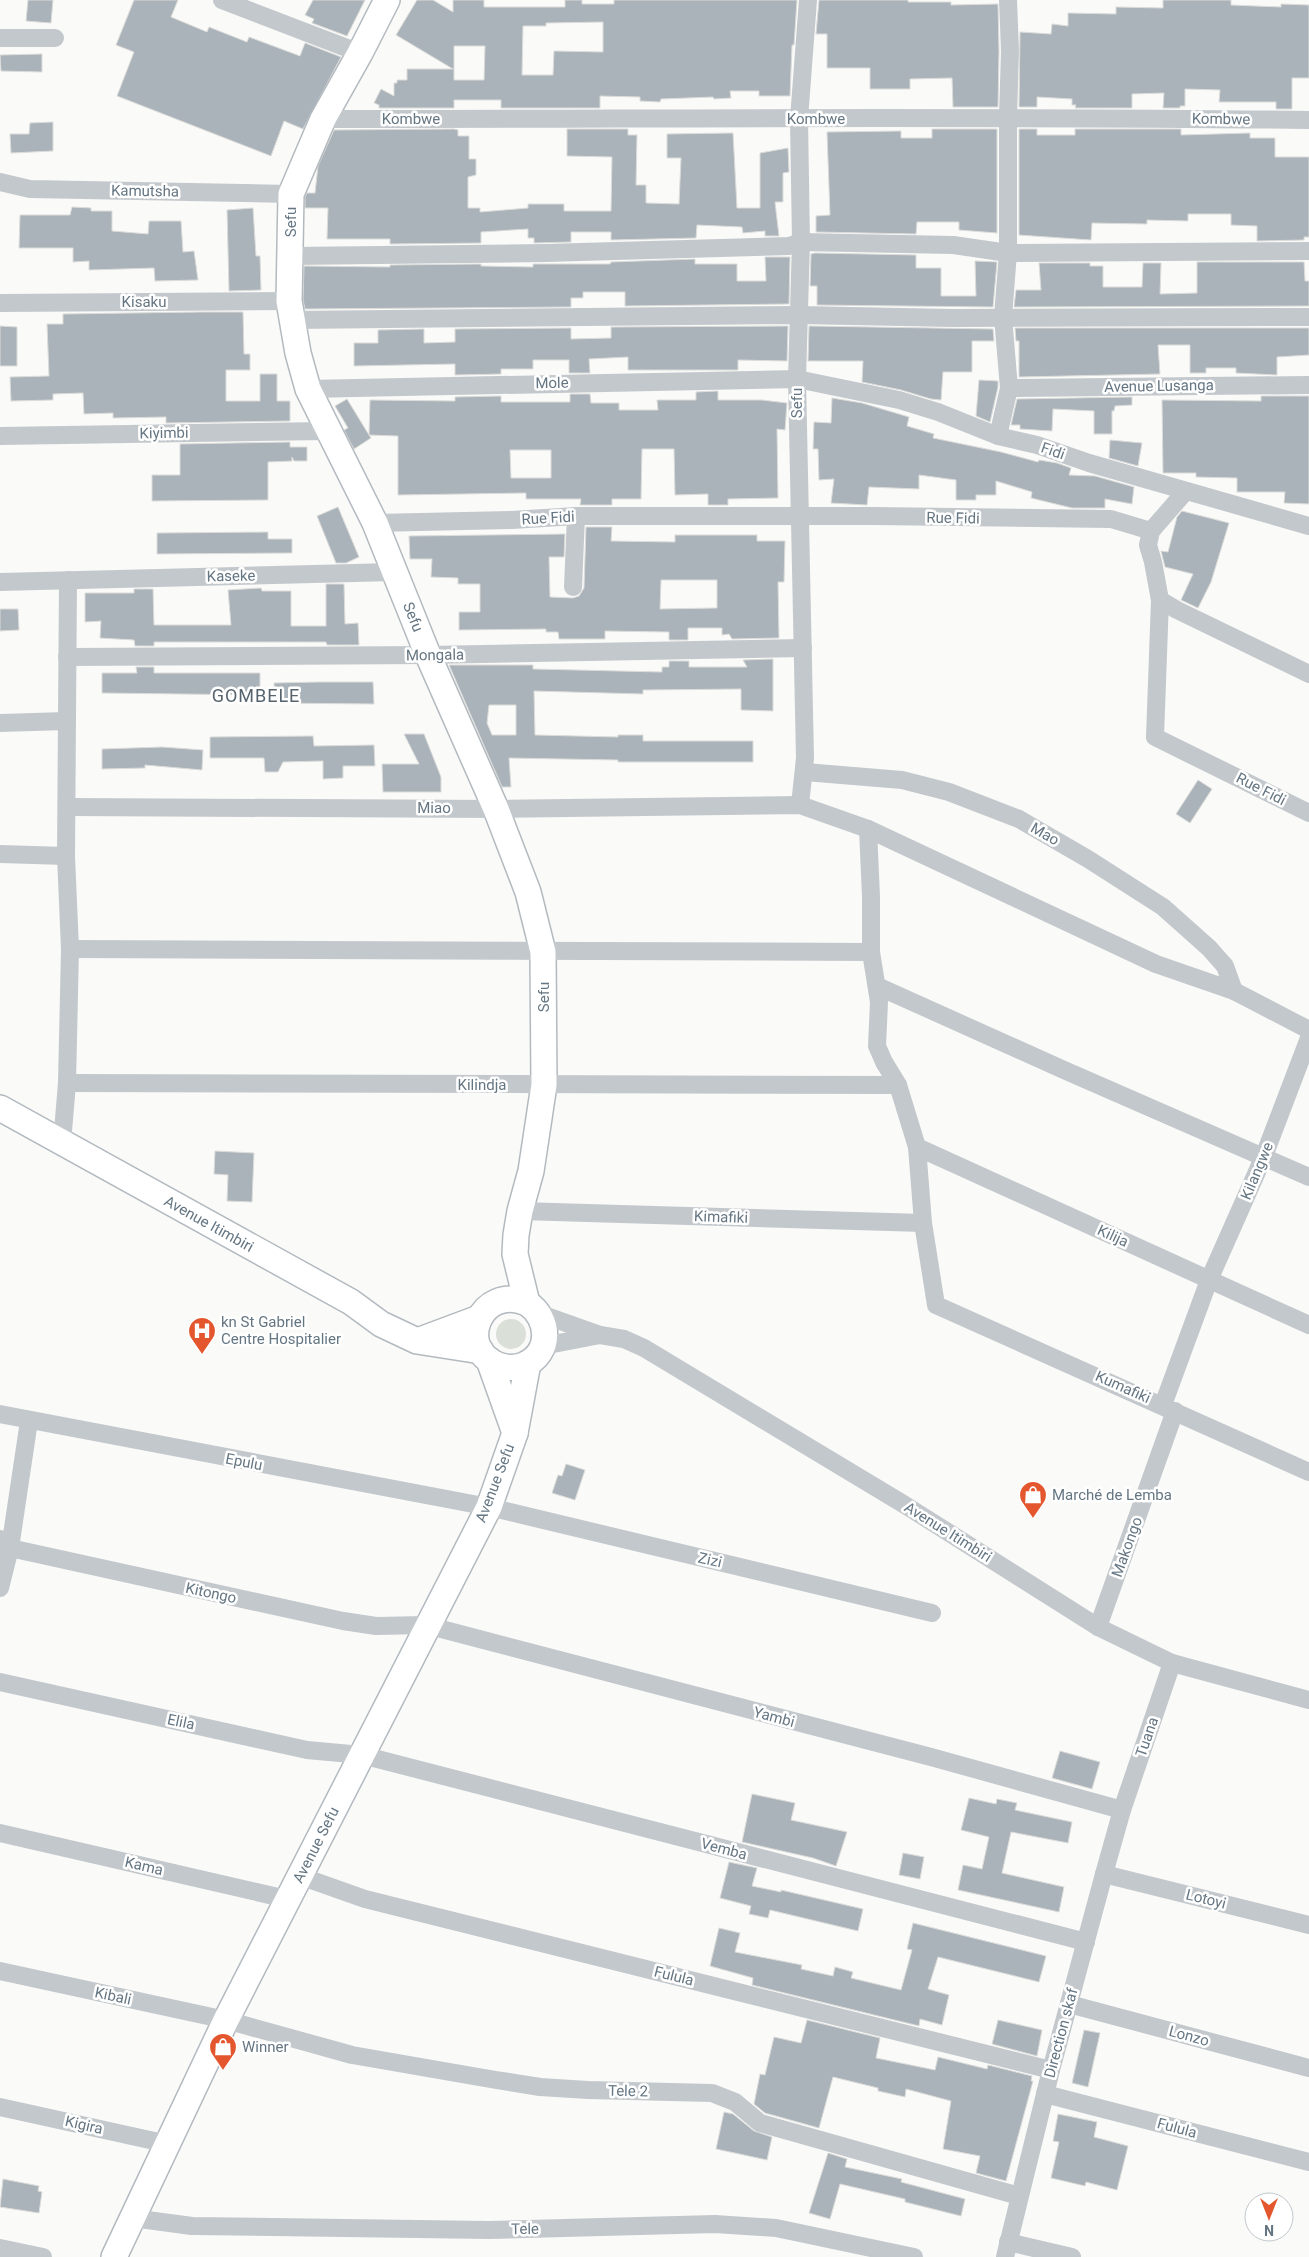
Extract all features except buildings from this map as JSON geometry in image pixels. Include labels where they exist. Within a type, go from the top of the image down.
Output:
[{"type":"main road","name":"Sefu","points":[[387,0],[360,53],[323,118],[291,194],[290,311],[308,389],[327,431],[375,523],[428,655],[496,809],[528,892],[544,952],[544,1085],[531,1171],[520,1211],[515,1254]]},
{"type":"main road","name":"Avenue Itimbiri","points":[[0,1108],[351,1302],[380,1324],[418,1341],[485,1356]]},
{"type":"main road","points":[[485,1356],[508,1368],[535,1355],[545,1332],[533,1308],[515,1254]]},
{"type":"main road","points":[[515,1254],[476,1335],[515,1433]]},
{"type":"main road","points":[[418,1341],[508,1299],[533,1308]]},
{"type":"main road","name":"Avenue Sefu","points":[[114,2257],[226,2020],[362,1755],[426,1625],[488,1507],[515,1433],[535,1355]]},
{"type":"street","points":[[222,0],[360,53]]},
{"type":"street","name":"Sefu","points":[[800,806],[805,772],[797,379],[801,242],[800,119],[808,0]]},
{"type":"street","points":[[998,436],[1009,388],[1003,317],[1008,253],[1010,52],[1008,0]]},
{"type":"street","points":[[0,38],[55,38]]},
{"type":"street","name":"Kombwe","points":[[323,118],[800,119],[1008,117],[1309,120]]},
{"type":"street","name":"Kamutsha","points":[[0,182],[30,189],[291,194]]},
{"type":"street","points":[[290,256],[546,253],[789,246],[801,242],[924,243],[1008,253],[1309,251]]},
{"type":"street","name":"Kisaku","points":[[0,303],[290,311],[799,316],[1309,317]]},
{"type":"street","name":"Mole","points":[[308,389],[797,379]]},
{"type":"street","name":"Fidi","points":[[797,379],[899,400],[938,412],[998,436],[1037,445],[1185,492],[1309,526]]},
{"type":"street","name":"Avenue Lusanga","points":[[1009,388],[1309,385]]},
{"type":"street","name":"Kiyimbi","points":[[0,436],[327,431]]},
{"type":"street","points":[[1151,531],[1185,492]]},
{"type":"street","points":[[573,587],[576,516]]},
{"type":"street","name":"Rue Fidi","points":[[375,523],[512,520],[576,516],[800,518],[873,516],[1111,519],[1151,531],[1148,546],[1160,600],[1155,736],[1309,813]]},
{"type":"street","name":"Kaseke","points":[[0,582],[394,572]]},
{"type":"street","points":[[62,1143],[67,1083],[70,949],[66,856],[68,807],[66,721],[68,580]]},
{"type":"street","points":[[1160,600],[1176,610],[1309,674]]},
{"type":"street","name":"Mongala","points":[[67,657],[428,655],[803,648]]},
{"type":"street","points":[[0,723],[66,721]]},
{"type":"street","name":"Mao","points":[[805,772],[902,780],[949,792],[1019,819],[1088,859],[1163,907],[1209,948],[1225,966],[1234,991]]},
{"type":"street","points":[[800,806],[868,829],[1156,964],[1234,991],[1309,1030]]},
{"type":"street","name":"Miao","points":[[68,807],[496,809],[800,806]]},
{"type":"street","points":[[868,829],[871,952],[877,986],[877,1046],[898,1085],[917,1147],[923,1224]]},
{"type":"street","points":[[0,854],[66,856]]},
{"type":"street","points":[[70,949],[871,952]]},
{"type":"street","points":[[877,986],[1309,1177]]},
{"type":"street","name":"Kilangwe","points":[[1169,1408],[1209,1280],[1305,1062],[1309,1038]]},
{"type":"street","name":"Kilindja","points":[[67,1083],[898,1085]]},
{"type":"street","name":"Kilija","points":[[917,1147],[1309,1325]]},
{"type":"street","name":"Kimafiki","points":[[520,1211],[923,1224]]},
{"type":"street","name":"Kumafiki","points":[[923,1224],[936,1305],[1309,1472]]},
{"type":"street","points":[[533,1308],[600,1335]]},
{"type":"street","points":[[535,1355],[600,1335]]},
{"type":"street","name":"Avenue Itimbiri","points":[[600,1335],[624,1339],[644,1348],[905,1504],[1098,1627],[1172,1663],[1309,1700]]},
{"type":"street","name":"Makongo","points":[[1098,1627],[1169,1408]]},
{"type":"street","name":"Epulu","points":[[0,1414],[488,1507]]},
{"type":"street","points":[[0,1588],[5,1544],[29,1421]]},
{"type":"street","name":"Zizi","points":[[488,1507],[932,1613]]},
{"type":"street","name":"Kitongo","points":[[5,1544],[343,1621],[376,1626],[426,1625]]},
{"type":"street","name":"Yambi","points":[[426,1625],[921,1755],[1122,1810]]},
{"type":"street","name":"Tuana","points":[[1122,1810],[1172,1663]]},
{"type":"street","name":"Elila","points":[[0,1682],[307,1750],[362,1755]]},
{"type":"street","name":"Vemba","points":[[362,1755],[1086,1942]]},
{"type":"street","name":"Direction skaf","points":[[1006,2249],[1050,2070],[1122,1810]]},
{"type":"street","name":"Kama","points":[[0,1833],[287,1899]]},
{"type":"street","name":"Lotoyi","points":[[1104,1874],[1309,1925]]},
{"type":"street","name":"Fulula","points":[[300,1876],[365,1899],[1050,2070]]},
{"type":"street","name":"Kibali","points":[[0,1971],[226,2020]]},
{"type":"street","name":"Lonzo","points":[[1069,2004],[1309,2068]]},
{"type":"street","name":"Tele 2","points":[[226,2020],[352,2055],[540,2087],[712,2094],[735,2102],[760,2123],[1019,2196]]},
{"type":"street","name":"Fulula","points":[[1045,2094],[1309,2162]]},
{"type":"street","name":"Kigira","points":[[0,2106],[168,2144]]},
{"type":"street","name":"Tele","points":[[132,2218],[192,2226],[459,2229],[715,2224],[776,2228],[914,2257]]},
{"type":"street","points":[[0,2248],[43,2257]]},
{"type":"street","points":[[1006,2249],[1072,2257]]},
{"type":"shaded area","points":[[511,1319],[517,1320],[525,1328],[525,1340],[517,1348],[511,1349],[505,1348],[497,1340],[496,1334],[497,1328],[505,1320]]},
{"type":"place","name":"kn St Gabriel Centre Hospitalier","points":[[202,1355]]},
{"type":"place","name":"Marché de Lemba","points":[[1033,1519]]},
{"type":"place","name":"Winner","points":[[223,2071]]},
{"type":"district","name":"GOMBELE","points":[[256,695]]}]
